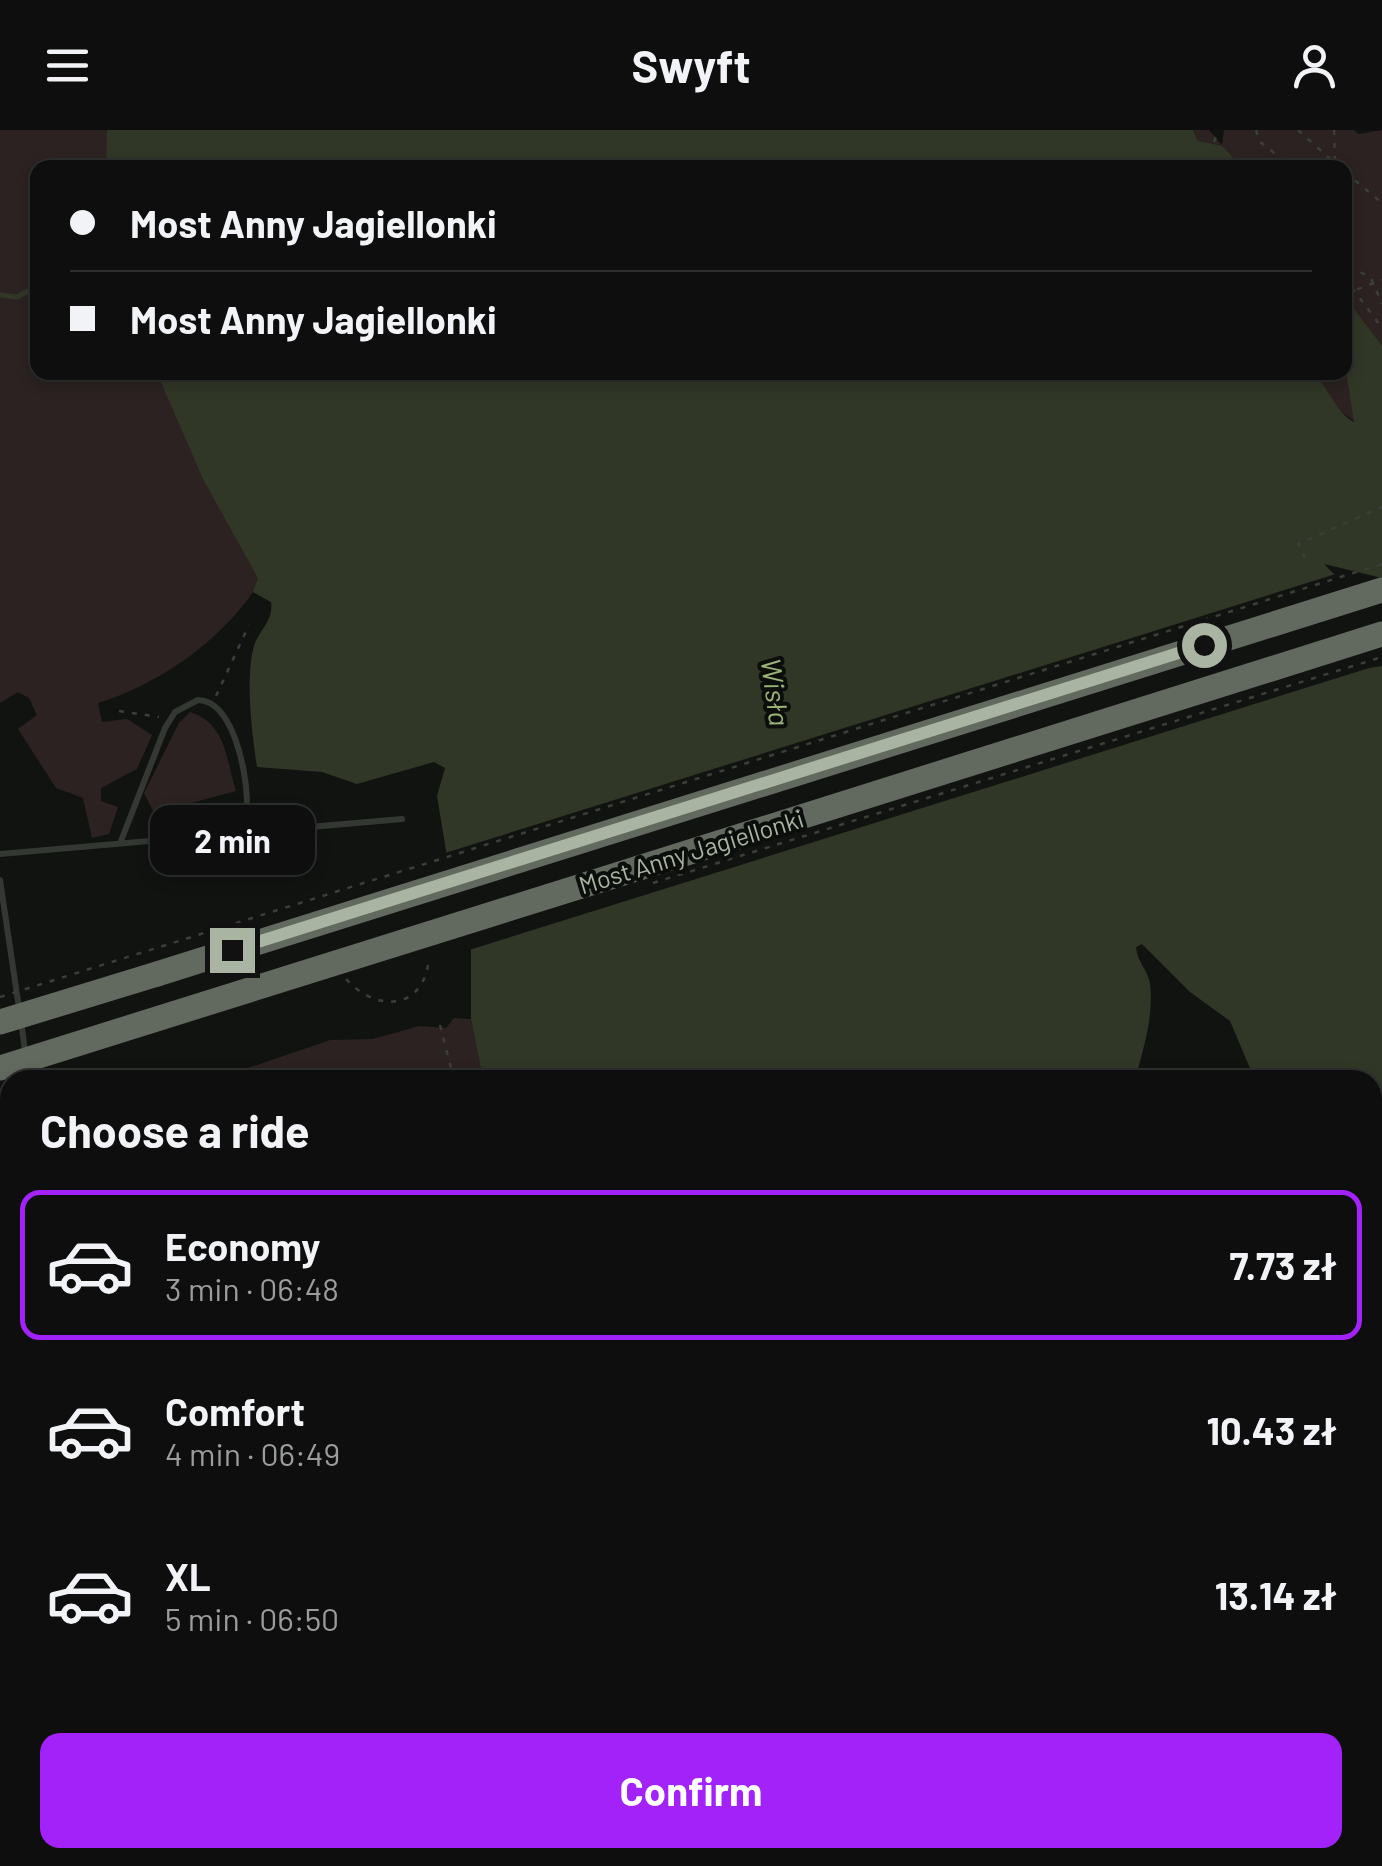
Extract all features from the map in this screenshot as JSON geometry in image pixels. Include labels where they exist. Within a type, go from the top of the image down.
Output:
[{"type":"highway","name":"Most Anny Jagiellonki","points":[[0,1022],[1382,590]]},
{"type":"highway","name":"Most Anny Jagiellonki","points":[[0,1068],[1382,634]]},
{"type":"lane","points":[[121,841],[170,720],[187,704],[213,702],[229,720],[247,802],[238,831]]},
{"type":"lane","points":[[0,854],[402,819]]},
{"type":"lane","points":[[0,880],[27,1070]]},
{"type":"path","points":[[1214,142],[1218,130]]},
{"type":"path","points":[[1256,130],[1258,141],[1282,160]]},
{"type":"path","points":[[1298,130],[1332,160]]},
{"type":"path","points":[[1334,130],[1335,160]]},
{"type":"path","points":[[1352,178],[1382,203]]},
{"type":"path","points":[[1352,266],[1362,270],[1374,284],[1382,304]]},
{"type":"path","points":[[1352,292],[1382,280]]},
{"type":"path","points":[[1352,282],[1382,328]]},
{"type":"path","points":[[1305,558],[1298,544],[1382,507]]},
{"type":"path","points":[[0,997],[1382,564]]},
{"type":"path","points":[[213,702],[250,625]]},
{"type":"path","points":[[654,883],[1382,656]]},
{"type":"path","points":[[119,712],[170,720]]},
{"type":"path","points":[[338,971],[360,995],[387,1003],[412,996],[421,988],[429,957]]},
{"type":"path","points":[[334,984],[353,978]]},
{"type":"path","points":[[440,1025],[451,1070]]},
{"type":"shaded area","points":[[0,130],[146,130],[155,160],[30,160],[30,380],[219,380],[271,602],[253,592],[222,628],[185,660],[142,685],[98,703],[102,722],[127,719],[152,735],[137,769],[101,788],[101,801],[118,807],[109,834],[92,838],[83,798],[56,788],[18,729],[37,715],[29,698],[18,692],[0,703]]},
{"type":"shaded area","points":[[1193,130],[1209,130],[1222,145],[1224,130],[1354,130],[1358,134],[1382,130],[1382,441],[1297,380],[1352,380],[1352,160],[1154,160],[1198,141]]},
{"type":"shaded area","points":[[190,712],[202,717],[218,733],[236,791],[154,813],[144,793],[179,723]]},
{"type":"shaded area","points":[[454,1018],[471,1019],[481,1070],[242,1070],[330,1040],[373,1039],[419,1026],[446,1028]]},
{"type":"water","points":[[107,130],[1193,130],[1198,141],[1222,146],[1235,160],[106,160]]},
{"type":"water","name":"Wisła","points":[[1352,306],[1382,346],[1382,578],[1324,564],[1335,575],[1369,668],[1382,666],[1382,1070],[1251,1070],[1230,1021],[1190,992],[1142,944],[1136,947],[1149,979],[1151,996],[1138,1070],[481,1070],[471,1019],[471,951],[455,905],[437,796],[445,768],[434,762],[357,784],[322,772],[257,767],[251,723],[251,659],[268,620],[271,602],[253,592],[258,578],[203,479],[160,380],[1319,380],[1354,422],[1348,380],[1352,380]]},
{"type":"pier","points":[[1339,573],[1373,663],[1382,664],[466,951],[450,907],[442,854]]},
{"type":"waterway","points":[[0,295],[17,297],[30,290]]},
{"type":"route","points":[[232,950],[1204,645]]}]
